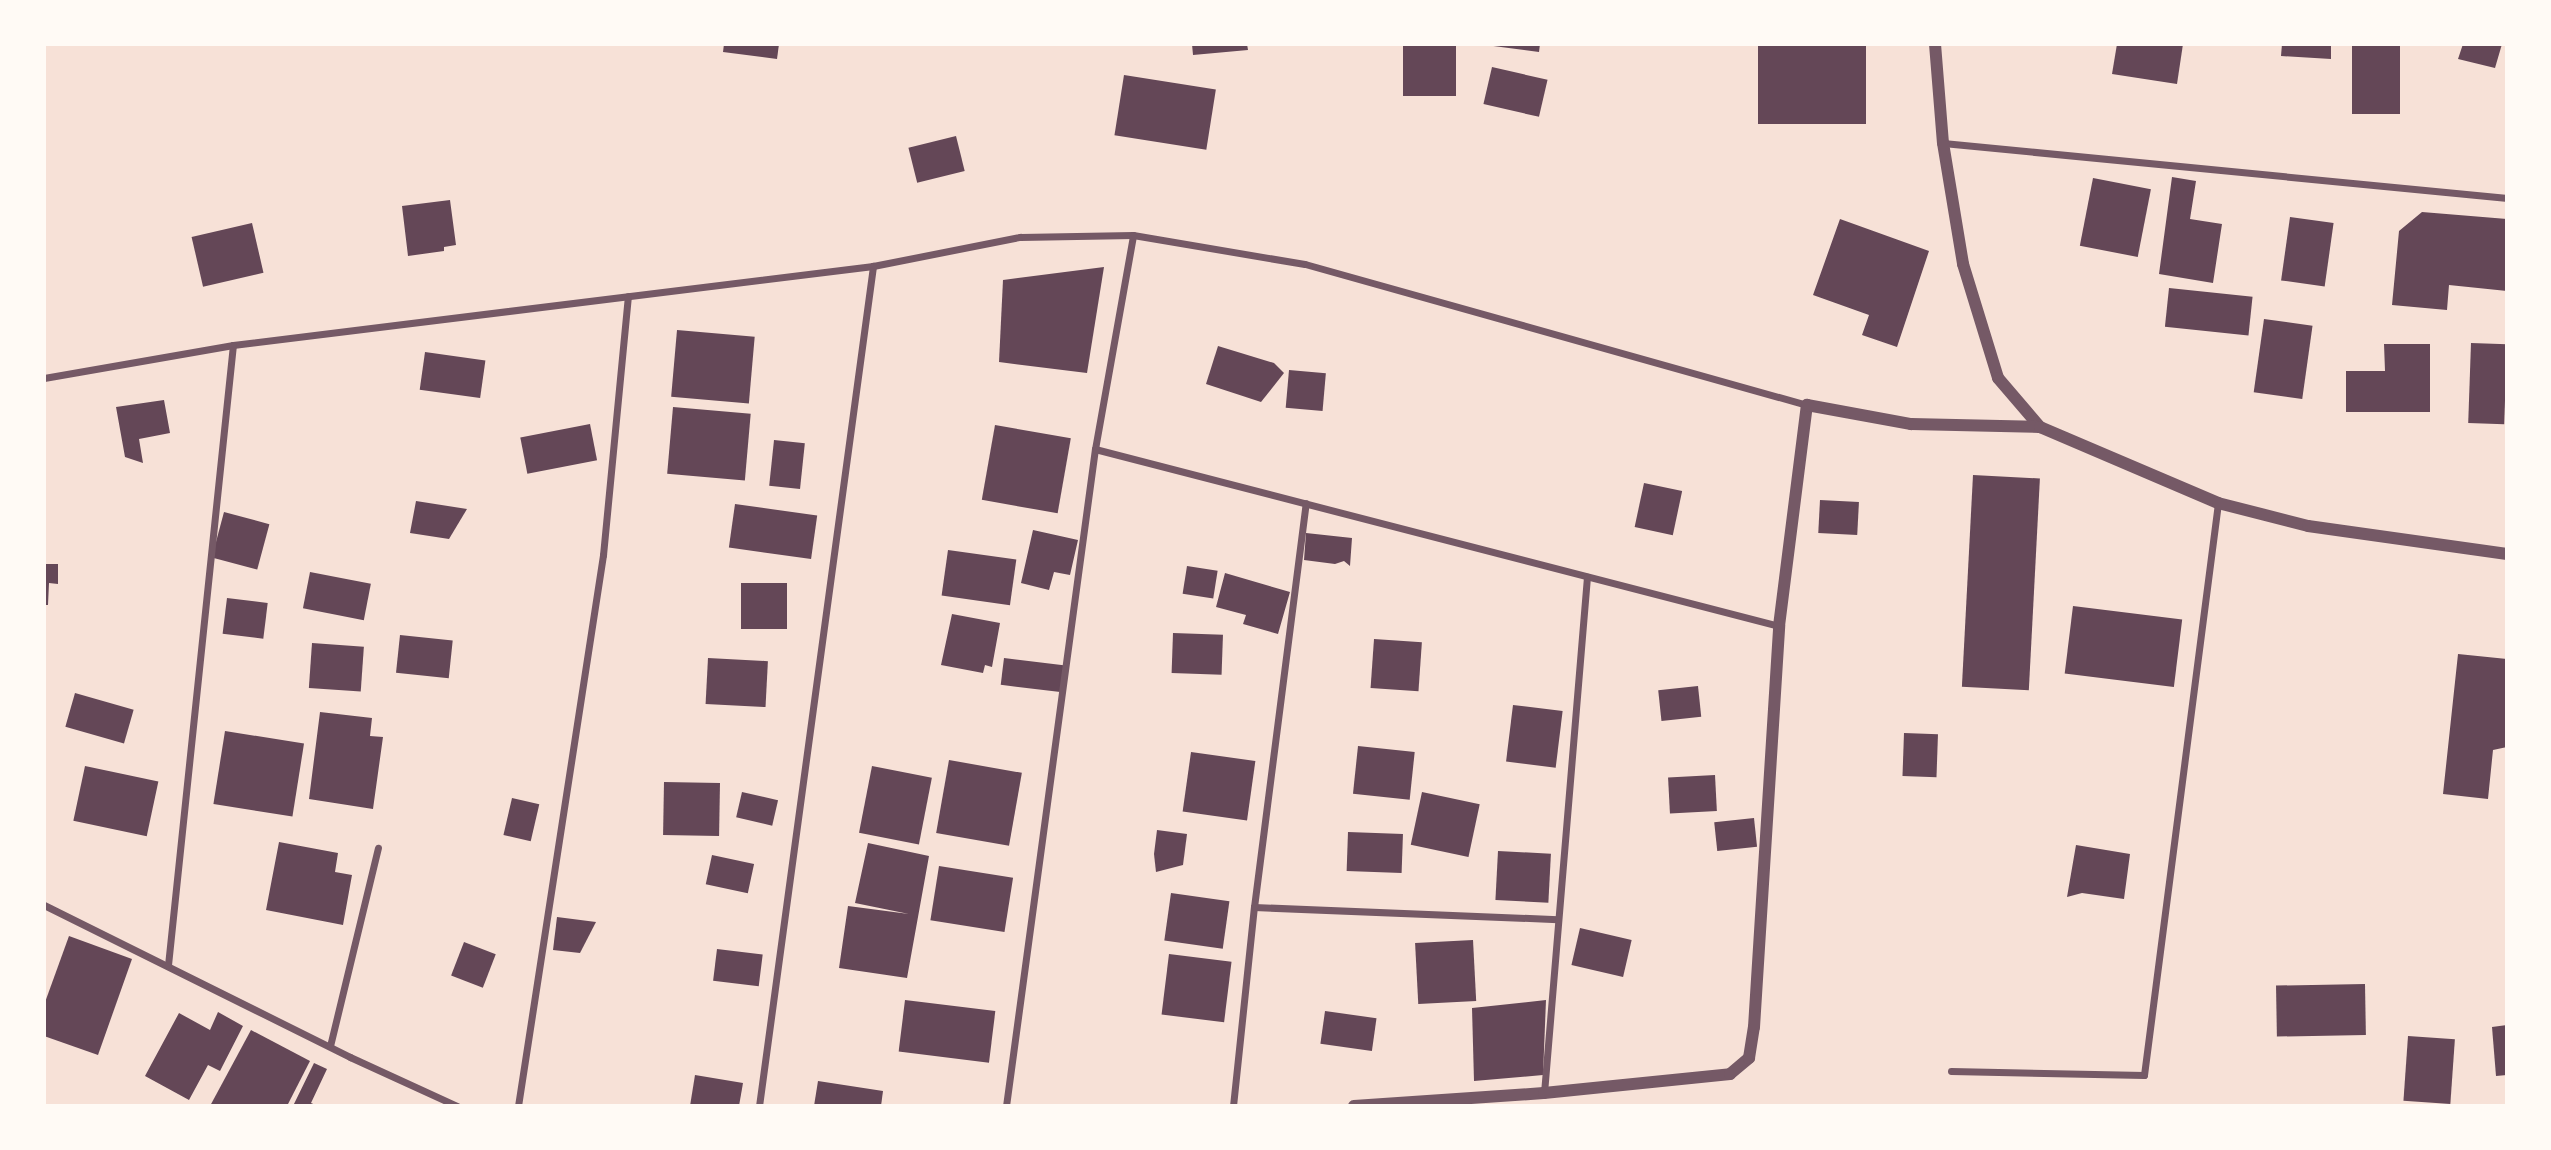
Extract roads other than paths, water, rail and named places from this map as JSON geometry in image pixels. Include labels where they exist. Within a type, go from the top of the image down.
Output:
[{"type":"street","points":[[1935,44],[1943,143],[1963,264],[1998,378],[2040,427]]},
{"type":"street","points":[[1943,143],[2507,198]]},
{"type":"street","points":[[1006,1106],[1095,449],[1133,235]]},
{"type":"street","points":[[44,378],[233,345],[873,266],[1020,237],[1133,235],[1305,264],[1807,405],[1911,424],[2040,427],[2218,503],[2308,526],[2507,554]]},
{"type":"street","points":[[759,1106],[873,266]]},
{"type":"street","points":[[518,1106],[603,555],[628,296]]},
{"type":"street","points":[[168,965],[233,345]]},
{"type":"street","points":[[1354,1106],[1544,1093],[1730,1074],[1749,1058],[1754,1027],[1779,626],[1807,405]]},
{"type":"street","points":[[1095,449],[1779,626]]},
{"type":"street","points":[[1233,1106],[1254,907],[1306,503]]},
{"type":"street","points":[[1951,1071],[2144,1075],[2218,503]]},
{"type":"street","points":[[1544,1093],[1587,577]]},
{"type":"street","points":[[330,1046],[378,848]]},
{"type":"street","points":[[44,905],[457,1106]]},
{"type":"street","points":[[1254,907],[1558,919]]}]
